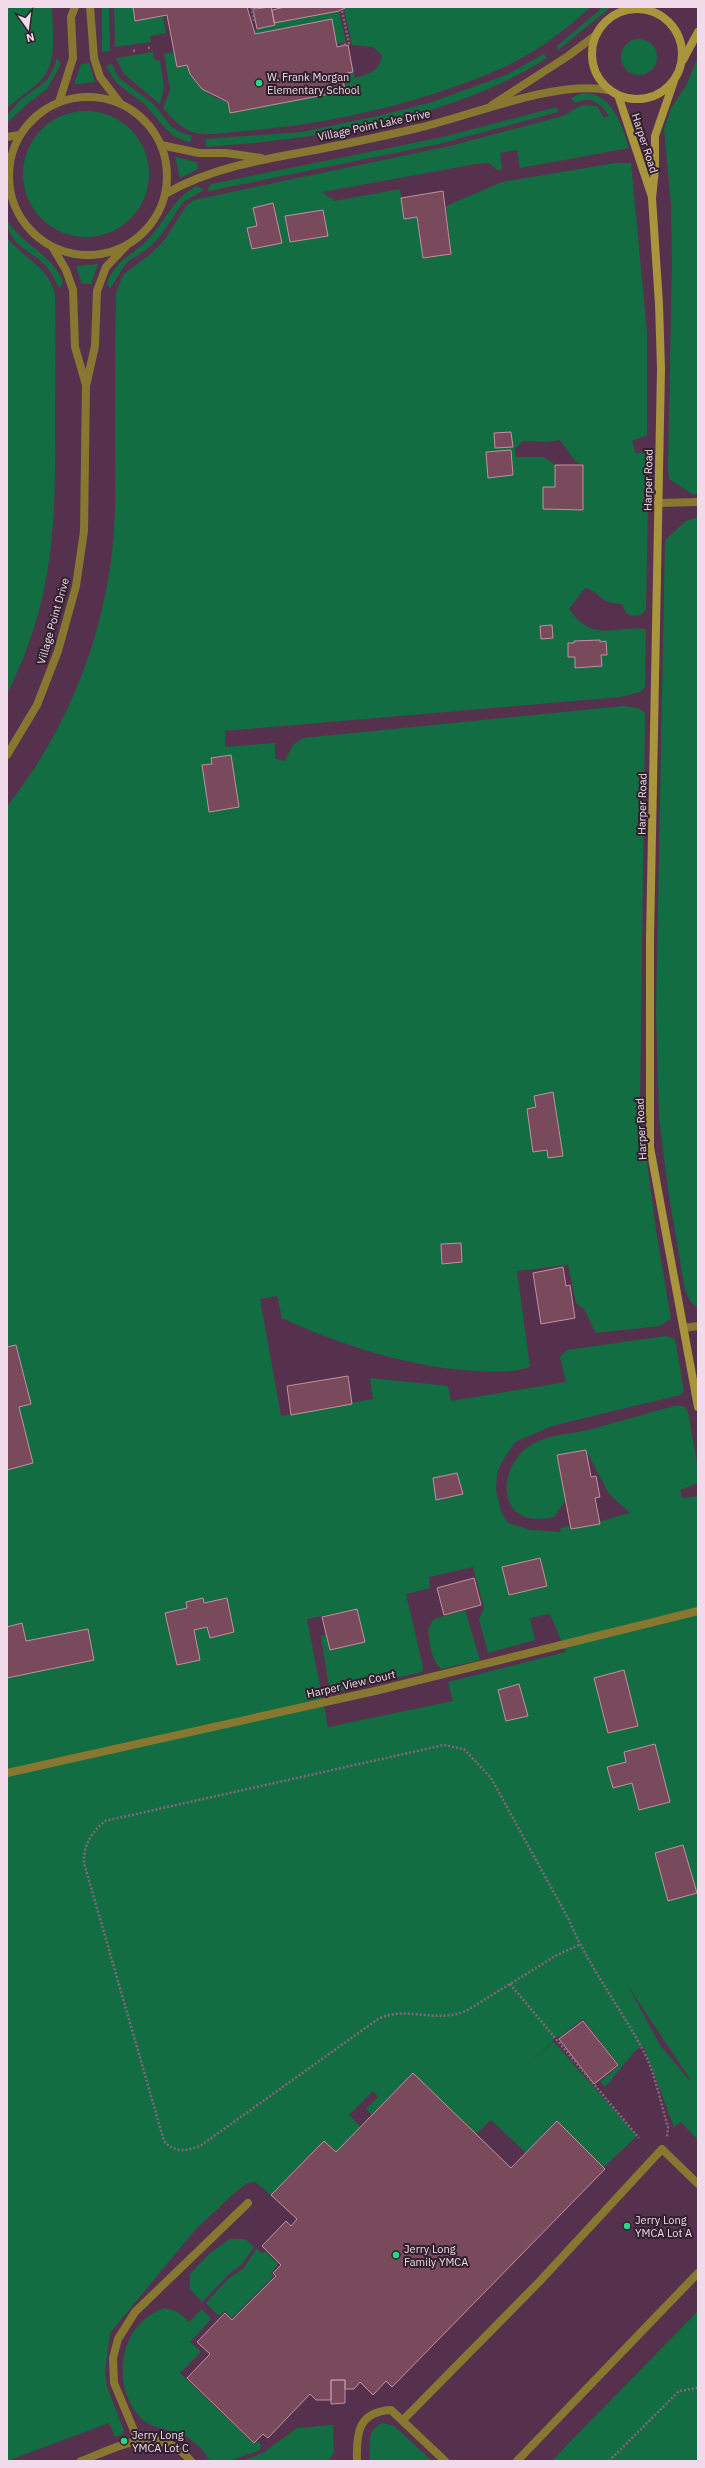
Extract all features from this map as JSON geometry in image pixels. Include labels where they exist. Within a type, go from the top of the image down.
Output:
[{"type":"main road","points":[[682,61],[682,48],[679,35],[672,23],[651,8],[624,10],[612,16],[602,24],[596,35],[592,59],[595,71],[609,90],[618,95],[642,99],[665,90],[674,81],[682,61],[698,32]]},
{"type":"main road","name":"Harper Road","points":[[674,81],[655,136],[655,169],[652,198],[660,304],[650,968],[650,1147],[698,1407]]},
{"type":"main road","name":"Harper Road","points":[[618,95],[652,198]]},
{"type":"street","points":[[59,102],[73,58],[71,17],[75,7]]},
{"type":"street","points":[[90,7],[94,58],[98,71],[100,77],[120,103]]},
{"type":"street","name":"Village Point Lake Drive","points":[[486,108],[568,56],[596,35]]},
{"type":"street","name":"Village Point Lake Drive","points":[[165,194],[201,177],[266,159],[421,127],[486,108],[564,90],[590,86],[609,90]]},
{"type":"street","points":[[79,97],[100,97],[120,103],[136,113],[151,128],[161,145],[167,169],[165,194],[157,214],[144,232],[127,245],[103,254],[78,255],[53,248],[36,237],[22,221],[12,203],[8,183],[10,158],[19,136],[36,116],[59,102],[79,97]]},
{"type":"street","points":[[7,137],[19,136]]},
{"type":"street","name":"Village Point Lake Drive","points":[[161,145],[199,153],[226,154],[266,159]]},
{"type":"street","name":"Village Point Drive","points":[[7,755],[37,705],[58,651],[76,586],[84,531],[86,386],[95,346],[97,291],[106,267],[127,245]]},
{"type":"street","name":"Village Point Drive","points":[[53,248],[66,270],[73,290],[76,347],[86,386]]},
{"type":"street","points":[[658,503],[698,502]]},
{"type":"street","points":[[684,1328],[698,1326]]},
{"type":"street","name":"Harper View Court","points":[[7,1773],[375,1691],[698,1611]]},
{"type":"street","points":[[403,2420],[540,2280],[662,2149],[698,2184]]},
{"type":"street","points":[[138,2440],[114,2383],[113,2358],[118,2339],[135,2312],[248,2203]]},
{"type":"street","points":[[517,2461],[698,2273]]},
{"type":"street","points":[[357,2461],[358,2436],[363,2420],[376,2412],[391,2410],[445,2461]]},
{"type":"street","points":[[80,2461],[138,2440],[160,2440],[182,2451],[191,2461]]},
{"type":"path","points":[[254,20],[252,9],[260,7]]},
{"type":"path","points":[[342,11],[349,43],[342,45],[343,46]]},
{"type":"path","points":[[148,48],[152,47]]},
{"type":"path","points":[[579,1945],[466,2011],[452,2017],[399,2012],[378,2019],[200,2146],[184,2151],[172,2148],[164,2141],[84,1863],[84,1850],[92,1834],[105,1821],[444,1745],[464,1749],[491,1778],[569,1920],[579,1945],[602,1979],[646,2057],[668,2126],[667,2139],[662,2149]]},
{"type":"path","points":[[510,1984],[639,2138]]},
{"type":"path","points":[[609,2461],[679,2391],[698,2388]]},
{"type":"green space","points":[[7,7],[52,7],[53,47],[52,57],[45,76],[7,108]]},
{"type":"green space","points":[[102,7],[109,7],[110,51],[102,52]]},
{"type":"green space","points":[[114,7],[133,7],[135,21],[163,16],[166,33],[150,36],[151,42],[115,47]]},
{"type":"green space","points":[[347,7],[591,7],[549,41],[526,56],[502,68],[440,92],[376,110],[277,128],[208,134],[196,133],[186,129],[163,108],[170,90],[164,54],[174,52],[177,67],[187,65],[193,78],[202,89],[214,97],[228,102],[230,113],[345,91],[342,74],[353,72],[355,78],[369,73],[379,65],[382,55],[373,47],[352,45],[344,9]]},
{"type":"green space","points":[[603,7],[611,7],[558,50],[557,46]]},
{"type":"green space","points":[[339,11],[346,42],[337,44],[331,19],[255,34],[254,30],[274,25],[274,23]]},
{"type":"green space","points":[[643,39],[652,44],[656,50],[656,64],[652,70],[643,75],[635,75],[626,70],[622,64],[621,53],[626,44],[632,40]]},
{"type":"green space","points":[[153,52],[154,59],[160,61],[164,88],[160,104],[124,74],[116,58]]},
{"type":"green space","points":[[544,54],[547,58],[509,79],[469,97],[426,111],[382,123],[338,132],[206,147],[206,139],[302,132],[382,115],[429,103],[506,75]]},
{"type":"green space","points":[[698,57],[698,494],[692,494],[669,479],[668,467],[672,263],[671,204],[664,129],[671,108],[686,86]]},
{"type":"green space","points":[[57,58],[61,64],[47,89],[27,104],[7,123],[7,115],[16,105],[48,79]]},
{"type":"green space","points":[[89,63],[95,82],[74,84],[81,64]]},
{"type":"green space","points":[[112,64],[118,77],[153,104],[172,127],[182,133],[192,136],[190,142],[182,140],[169,132],[143,103],[118,84],[106,66]]},
{"type":"green space","points":[[582,93],[592,94],[608,103],[619,120],[629,148],[520,168],[517,150],[500,153],[502,170],[497,170],[489,163],[476,164],[322,192],[335,201],[400,189],[404,218],[417,217],[423,258],[451,253],[446,206],[502,182],[615,163],[631,163],[647,333],[647,435],[632,441],[636,454],[642,452],[649,456],[646,610],[639,615],[634,616],[626,613],[622,604],[609,602],[595,592],[585,588],[569,609],[578,620],[596,630],[605,631],[635,628],[646,629],[645,687],[640,692],[620,697],[225,731],[225,747],[275,743],[275,759],[285,761],[293,745],[303,738],[623,706],[638,708],[645,713],[640,1109],[656,1231],[671,1319],[659,1326],[596,1333],[584,1309],[576,1303],[568,1265],[517,1271],[530,1367],[496,1372],[450,1369],[377,1354],[329,1338],[282,1318],[277,1296],[260,1299],[281,1416],[373,1399],[370,1378],[448,1386],[451,1401],[566,1382],[560,1357],[567,1350],[666,1336],[675,1339],[684,1391],[680,1395],[552,1426],[515,1442],[497,1473],[496,1490],[501,1512],[508,1523],[531,1530],[561,1532],[560,1528],[571,1526],[572,1529],[587,1526],[630,1513],[609,1494],[586,1450],[581,1451],[566,1500],[554,1517],[534,1519],[519,1514],[511,1504],[507,1492],[508,1478],[513,1464],[523,1451],[536,1442],[554,1436],[584,1431],[678,1405],[685,1407],[688,1412],[698,1468],[698,1483],[680,1490],[682,1498],[698,1496],[698,2140],[681,2122],[674,2127],[643,2045],[635,2051],[605,2087],[600,2082],[619,2065],[583,2019],[559,2038],[557,2036],[553,2039],[553,2042],[525,2067],[554,2042],[637,2136],[604,2167],[557,2121],[526,2153],[491,2120],[476,2134],[413,2073],[372,2115],[366,2109],[378,2097],[373,2091],[349,2115],[361,2127],[336,2152],[324,2141],[271,2195],[255,2182],[247,2183],[195,2230],[110,2333],[105,2371],[107,2387],[124,2431],[123,2434],[115,2437],[109,2423],[7,2461],[7,806],[29,776],[49,744],[66,711],[81,677],[103,605],[110,568],[115,520],[116,292],[124,274],[152,253],[165,239],[187,205],[194,200],[450,146],[563,116],[582,105],[597,106],[604,118],[609,116],[599,104],[595,102],[586,100],[575,103],[571,98]],"holes":[[[511,432],[513,447],[495,448],[494,433]],[[560,440],[575,461],[583,465],[583,510],[543,509],[543,487],[555,487],[555,465],[544,457],[516,457],[515,449],[523,441],[546,442]],[[511,450],[513,475],[489,478],[486,452]],[[552,625],[553,638],[541,638],[540,626]],[[574,641],[606,641],[607,655],[601,655],[602,666],[575,668],[575,657],[568,656],[568,644],[574,643]],[[460,1243],[462,1262],[442,1264],[441,1244]],[[457,1473],[463,1493],[436,1500],[433,1478]],[[473,1567],[484,1608],[479,1619],[488,1653],[535,1640],[530,1618],[550,1614],[566,1652],[448,1682],[453,1701],[328,1727],[307,1619],[357,1609],[365,1642],[330,1650],[327,1635],[321,1636],[328,1681],[333,1692],[422,1672],[423,1667],[406,1594],[430,1588],[429,1577]],[[628,1986],[690,2079],[689,2080],[660,2045]]]},
{"type":"green space","points":[[557,107],[558,112],[439,144],[209,191],[208,188],[211,184],[443,137]]},
{"type":"green space","points":[[86,111],[110,116],[121,122],[134,134],[144,150],[149,174],[144,198],[138,209],[126,222],[110,232],[86,237],[62,232],[51,226],[38,214],[28,198],[23,174],[28,150],[34,139],[46,126],[62,116]]},
{"type":"green space","points":[[175,157],[197,162],[198,169],[180,178]]},
{"type":"green space","points":[[197,186],[204,190],[183,202],[161,235],[150,247],[126,263],[110,289],[107,283],[121,261],[144,244],[182,196]]},
{"type":"green space","points":[[7,220],[13,229],[52,264],[63,282],[60,288],[47,267],[16,242],[11,236],[8,229]]},
{"type":"green space","points":[[7,238],[47,276],[55,294],[55,494],[49,561],[43,593],[23,660],[7,694]]},
{"type":"green space","points":[[98,264],[91,284],[82,284],[76,266]]},
{"type":"green space","points":[[698,517],[698,1308],[691,1302],[685,1290],[669,1196],[659,1118],[656,1012],[665,540],[686,521]]},
{"type":"green space","points":[[465,1610],[480,1660],[441,1669],[437,1665],[433,1655],[428,1629],[434,1619]]},
{"type":"green space","points":[[230,2239],[245,2239],[254,2247],[242,2264],[229,2274],[202,2302],[190,2289],[190,2274],[210,2253]]},
{"type":"green space","points":[[257,2248],[262,2254],[265,2251],[278,2264],[271,2273],[274,2276],[232,2318],[225,2311],[219,2316],[206,2303],[228,2279],[244,2268]]},
{"type":"green space","points":[[165,2308],[178,2312],[189,2322],[202,2309],[211,2319],[190,2342],[201,2352],[180,2373],[254,2444],[258,2441],[261,2445],[260,2450],[229,2461],[210,2461],[201,2448],[193,2441],[179,2433],[146,2422],[132,2405],[125,2390],[123,2373],[124,2356],[129,2341],[137,2327],[149,2315]]},
{"type":"green space","points":[[698,2311],[698,2461],[552,2461],[566,2446]]},
{"type":"green space","points":[[382,2423],[394,2426],[432,2461],[370,2461],[371,2434],[377,2426]]},
{"type":"green space","points":[[333,2425],[334,2452],[328,2461],[242,2461],[263,2453],[297,2428]]},
{"type":"building","name":"W. Frank Morgan Elementary School","points":[[133,7],[247,7],[255,34],[332,19],[337,47],[348,45],[353,72],[342,74],[345,91],[230,113],[228,102],[202,89],[190,74],[187,65],[177,67],[167,15],[135,21]]},
{"type":"building","points":[[271,7],[275,25],[257,29],[253,9]]},
{"type":"building","points":[[285,7],[347,7],[339,11],[274,23],[272,10]]},
{"type":"building","points":[[443,191],[451,254],[423,258],[417,217],[404,219],[401,198]]},
{"type":"building","points":[[273,203],[282,243],[252,249],[247,228],[257,226],[253,208]]},
{"type":"building","points":[[323,210],[328,236],[290,242],[285,216]]},
{"type":"building","points":[[511,432],[513,447],[495,448],[494,433]]},
{"type":"building","points":[[511,450],[513,475],[488,478],[486,452]]},
{"type":"building","points":[[555,465],[583,465],[583,510],[543,509],[543,487],[555,487]]},
{"type":"building","points":[[552,625],[553,638],[541,639],[540,626]]},
{"type":"building","points":[[600,640],[600,642],[606,641],[607,655],[601,655],[602,666],[575,668],[575,657],[568,657],[568,643],[574,643],[574,641]]},
{"type":"building","points":[[231,755],[239,807],[209,812],[202,765],[212,764],[211,758]]},
{"type":"building","points":[[553,1092],[563,1156],[548,1158],[547,1150],[533,1152],[527,1109],[536,1107],[534,1096]]},
{"type":"building","points":[[461,1243],[462,1262],[442,1264],[441,1244]]},
{"type":"building","points":[[563,1267],[566,1286],[570,1285],[575,1318],[541,1324],[533,1273]]},
{"type":"building","points":[[16,1345],[31,1404],[19,1407],[33,1463],[7,1470],[7,1347]]},
{"type":"building","points":[[348,1376],[352,1404],[291,1415],[287,1386]]},
{"type":"building","points":[[586,1450],[591,1477],[596,1476],[600,1497],[595,1498],[600,1524],[571,1529],[557,1455]]},
{"type":"building","points":[[457,1473],[463,1494],[436,1500],[433,1478]]},
{"type":"building","points":[[540,1558],[547,1586],[509,1595],[502,1567]]},
{"type":"building","points":[[474,1578],[481,1605],[444,1615],[437,1588]]},
{"type":"building","points":[[203,1598],[204,1603],[227,1598],[234,1632],[210,1638],[207,1627],[194,1630],[200,1660],[177,1665],[165,1613],[187,1608],[186,1602]]},
{"type":"building","points":[[357,1609],[365,1642],[330,1650],[322,1617]]},
{"type":"building","points":[[22,1623],[26,1641],[88,1629],[94,1660],[7,1678],[7,1627]]},
{"type":"building","points":[[624,1670],[638,1726],[608,1733],[594,1678]]},
{"type":"building","points":[[519,1684],[528,1716],[506,1721],[498,1690]]},
{"type":"building","points":[[655,1744],[670,1802],[639,1810],[632,1783],[613,1788],[607,1767],[626,1762],[624,1752]]},
{"type":"building","points":[[683,1845],[697,1893],[668,1901],[655,1853]]},
{"type":"building","points":[[583,2021],[618,2065],[594,2084],[559,2039]]},
{"type":"building","name":"Jerry Long Family YMCA","points":[[413,2073],[511,2168],[557,2121],[605,2169],[392,2387],[386,2381],[373,2395],[360,2382],[354,2389],[345,2389],[345,2380],[331,2380],[331,2400],[316,2400],[310,2394],[268,2438],[263,2434],[254,2443],[187,2378],[210,2354],[197,2342],[225,2313],[232,2320],[276,2276],[273,2273],[281,2265],[262,2246],[286,2221],[291,2226],[297,2219],[271,2195],[324,2141],[336,2152]]},
{"type":"building","points":[[331,2380],[345,2380],[345,2403],[331,2404]]},
{"type":"place","name":"W. Frank Morgan Elementary School","points":[[259,83]]},
{"type":"place","name":"Jerry Long YMCA Lot A","points":[[627,2226]]},
{"type":"place","name":"Jerry Long Family YMCA","points":[[396,2255]]},
{"type":"place","name":"Jerry Long YMCA Lot C","points":[[124,2441]]}]
